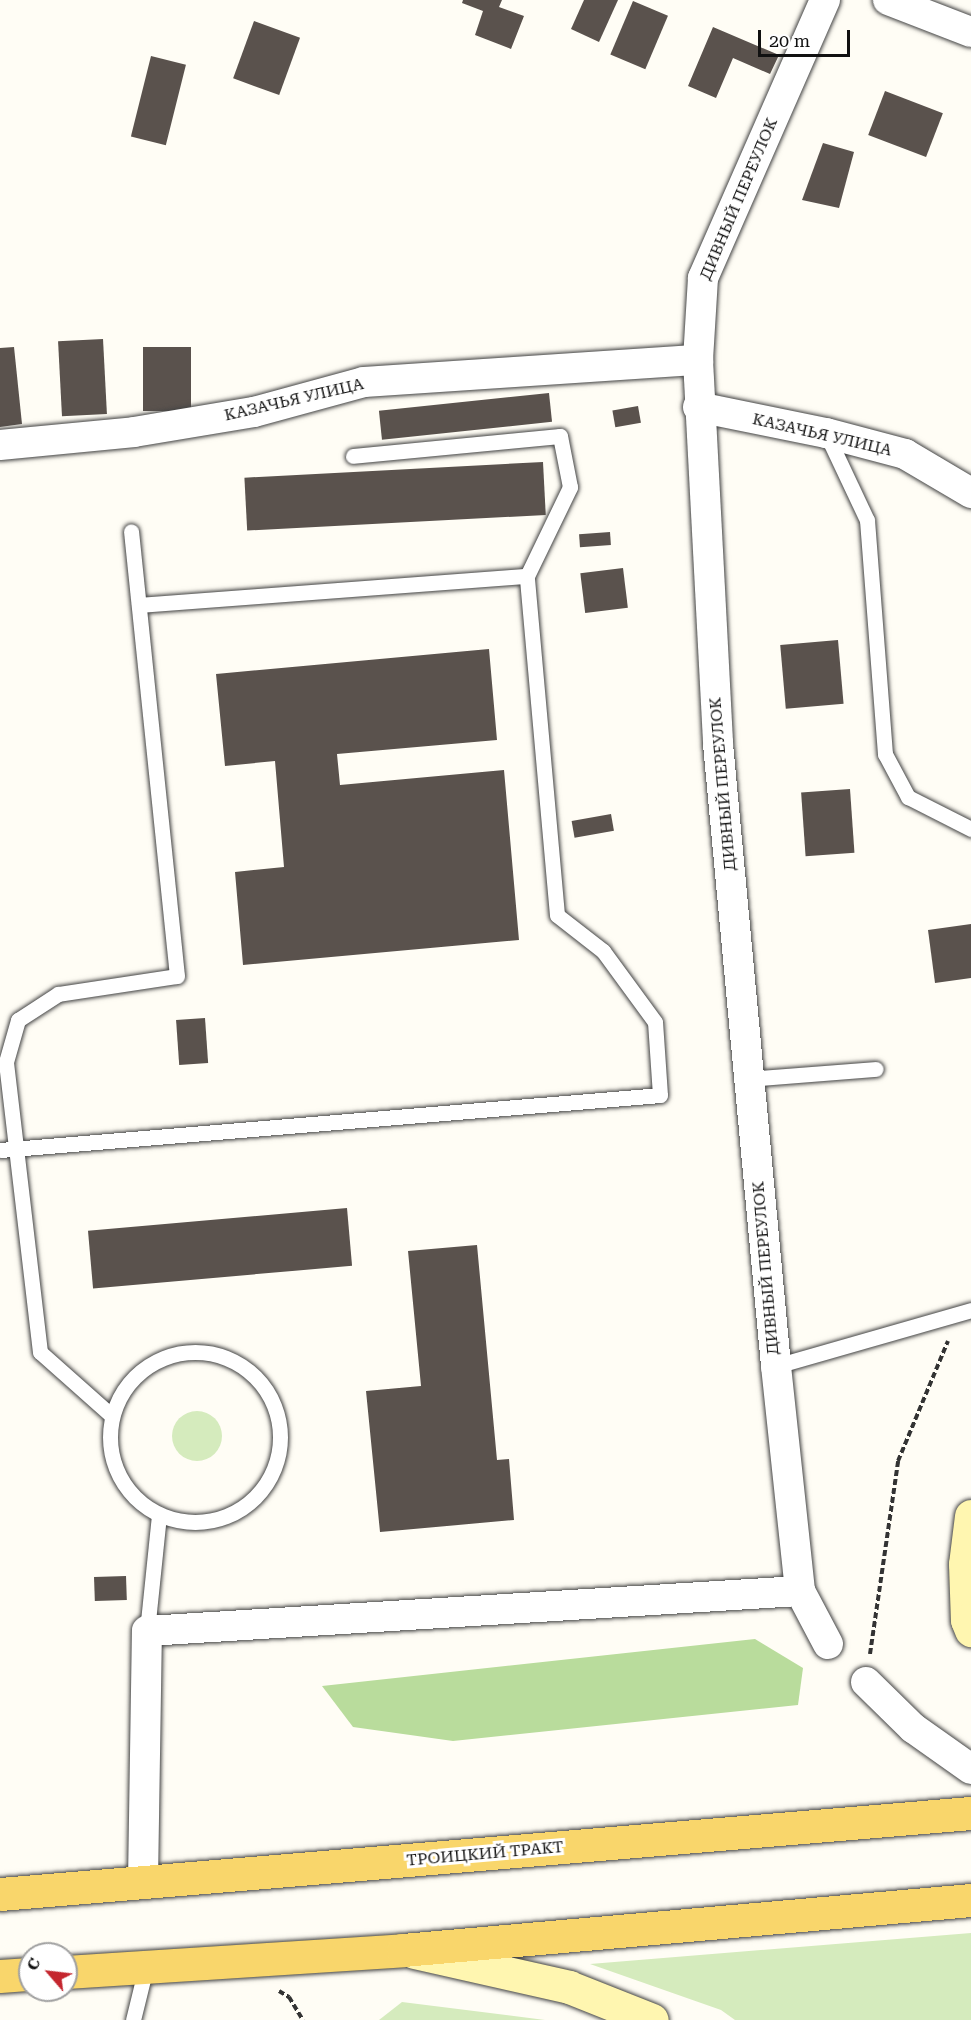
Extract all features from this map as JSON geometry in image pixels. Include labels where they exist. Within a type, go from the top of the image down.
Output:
[{"type":"main road","points":[[971,1516],[964,1564],[967,1620],[971,1630]]},
{"type":"main road","name":"ТРОИЦКИЙ ТРАКТ","points":[[0,1894],[971,1813]]},
{"type":"main road","points":[[78,1971],[403,1950],[971,1900]]},
{"type":"main road","points":[[403,1950],[569,1988],[652,2020]]},
{"type":"main road","points":[[0,1976],[18,1975]]},
{"type":"street","name":"ДИВНЫЙ ПЕРЕУЛОК","points":[[800,1591],[748,1079],[718,744],[698,360],[703,278],[825,0]]},
{"type":"street","points":[[888,0],[971,32]]},
{"type":"street","name":"КАЗАЧЬЯ УЛИЦА","points":[[0,445],[134,432],[254,412],[364,382],[698,360]]},
{"type":"street","name":"КАЗАЧЬЯ УЛИЦА","points":[[699,407],[826,433],[905,454],[971,493]]},
{"type":"street","points":[[143,1882],[147,1631],[800,1591],[828,1644]]},
{"type":"street","points":[[866,1682],[913,1728],[971,1769]]},
{"type":"lane","points":[[826,433],[867,520],[885,754],[908,797],[971,829]]},
{"type":"lane","points":[[0,1150],[660,1095],[655,1022],[603,951],[557,915],[527,576],[570,487],[560,436],[353,456]]},
{"type":"lane","points":[[112,1416],[40,1352],[6,1062],[18,1020],[58,994],[177,976],[131,531]]},
{"type":"lane","points":[[139,605],[527,576]]},
{"type":"lane","points":[[748,1079],[876,1069]]},
{"type":"lane","points":[[776,1366],[965,1312]]},
{"type":"lane","points":[[201,1350],[231,1358],[255,1375],[273,1399],[281,1428],[279,1458],[266,1485],[245,1507],[218,1520],[188,1523],[159,1515],[135,1499],[118,1475],[110,1446],[112,1416],[123,1389],[145,1367],[171,1354],[201,1350]]},
{"type":"lane","points":[[147,1631],[159,1515]]},
{"type":"lane","points":[[133,2020],[146,1967]]},
{"type":"path","points":[[866,1682],[898,1461],[965,1312]]},
{"type":"green space","points":[[202,1411],[215,1418],[221,1426],[221,1446],[215,1454],[207,1460],[192,1461],[179,1454],[173,1446],[172,1431],[179,1418],[187,1412]]},
{"type":"green space","points":[[755,1639],[803,1668],[798,1705],[453,1741],[353,1727],[322,1686]]},
{"type":"green space","points":[[971,1933],[971,2020],[735,2020],[721,2010],[590,1964]]},
{"type":"green space","points":[[402,2002],[545,2020],[379,2020]]},
{"type":"building","points":[[463,0],[502,0],[499,7],[524,16],[511,49],[475,35],[483,11],[462,3]]},
{"type":"building","points":[[584,0],[618,0],[599,42],[571,29]]},
{"type":"building","points":[[633,1],[668,16],[645,69],[610,54]]},
{"type":"building","points":[[254,21],[300,38],[279,95],[233,78]]},
{"type":"building","points":[[713,27],[779,55],[770,74],[733,58],[716,98],[688,86]]},
{"type":"building","points":[[151,56],[186,65],[166,145],[131,137]]},
{"type":"building","points":[[885,91],[943,113],[926,157],[868,135]]},
{"type":"building","points":[[823,143],[854,152],[839,208],[802,200]]},
{"type":"building","points":[[103,339],[107,414],[62,416],[58,341]]},
{"type":"building","points":[[14,347],[22,424],[0,427],[0,348]]},
{"type":"building","points":[[143,347],[191,347],[191,411],[143,411]]},
{"type":"building","points":[[549,393],[552,422],[382,440],[379,411]]},
{"type":"building","points":[[638,406],[641,423],[615,427],[612,411]]},
{"type":"building","points":[[543,462],[546,515],[247,531],[244,478]]},
{"type":"building","points":[[610,532],[611,545],[580,547],[579,534]]},
{"type":"building","points":[[623,568],[628,608],[585,613],[580,573]]},
{"type":"building","points":[[838,640],[844,704],[786,709],[780,645]]},
{"type":"building","points":[[489,649],[497,740],[337,754],[340,785],[504,770],[519,940],[243,965],[235,872],[284,867],[275,761],[225,766],[216,674]]},
{"type":"building","points":[[850,789],[854,853],[806,856],[801,792]]},
{"type":"building","points":[[611,814],[614,831],[575,838],[572,821]]},
{"type":"building","points":[[971,924],[971,978],[935,983],[928,930]]},
{"type":"building","points":[[205,1018],[208,1063],[179,1065],[176,1020]]},
{"type":"building","points":[[347,1208],[352,1266],[93,1288],[88,1231]]},
{"type":"building","points":[[477,1245],[497,1460],[509,1459],[514,1520],[380,1532],[366,1391],[421,1386],[408,1251]]},
{"type":"building","points":[[126,1576],[127,1600],[95,1601],[94,1577]]}]
